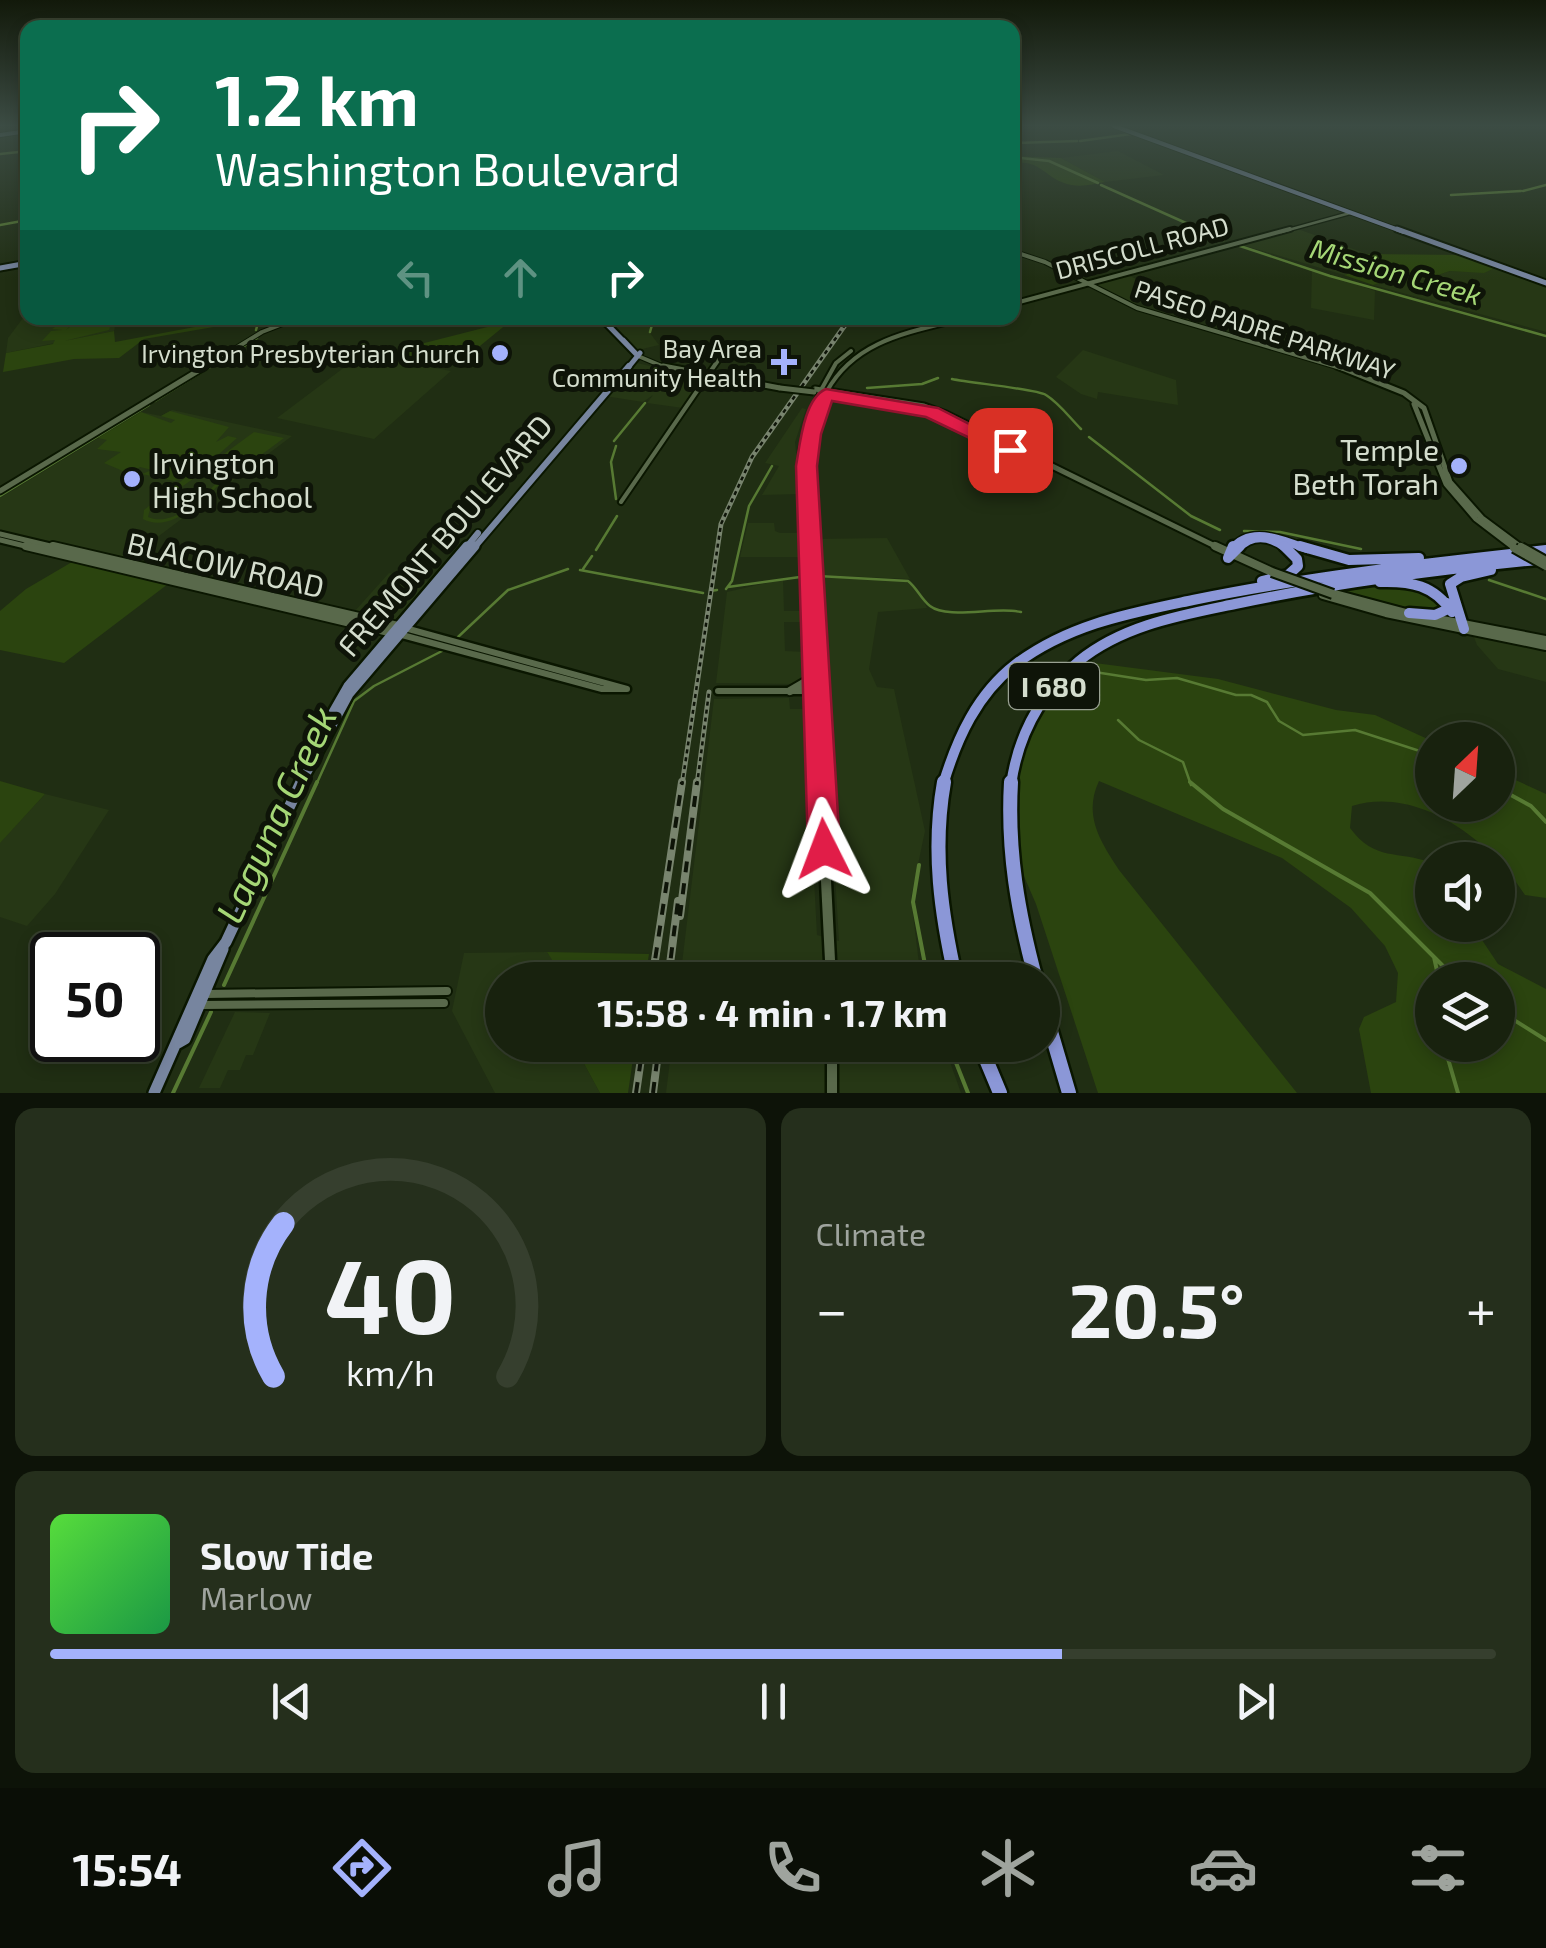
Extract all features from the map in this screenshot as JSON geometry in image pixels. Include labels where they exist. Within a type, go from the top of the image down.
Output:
[{"type":"highway","points":[[1230,555],[1241,539],[1257,535],[1340,559],[1456,559]]},
{"type":"highway","points":[[1159,608],[1288,575],[1298,566],[1289,549],[1264,539],[1246,542],[1230,555]]},
{"type":"highway","name":"I 680","points":[[952,962],[943,925],[934,842],[942,783],[965,726],[991,688],[1042,646],[1089,625],[1311,578],[1546,550]]},
{"type":"highway","points":[[1462,625],[1450,593],[1453,581],[1482,572],[1546,562]]},
{"type":"highway","name":"I 680","points":[[1031,962],[1014,901],[1006,824],[1010,782],[1033,716],[1053,687],[1089,654],[1133,630],[1286,592],[1546,562]]},
{"type":"highway","points":[[1336,588],[1413,582],[1446,600],[1462,625]]},
{"type":"highway","points":[[1409,614],[1440,614],[1447,608],[1446,600]]},
{"type":"highway","points":[[987,1062],[1000,1093]]},
{"type":"highway","points":[[1060,1062],[1069,1093]]},
{"type":"main road","points":[[1253,177],[1546,282]]},
{"type":"main road","name":"PASEO PADRE PARKWAY","points":[[1020,253],[1049,262],[1136,308],[1366,378],[1410,396],[1430,417],[1442,465],[1461,497],[1518,547],[1546,562]]},
{"type":"main road","points":[[1476,258],[1546,282]]},
{"type":"main road","points":[[0,489],[260,330],[275,325]]},
{"type":"main road","points":[[608,325],[646,361],[709,376],[903,405],[941,416],[1230,555],[1324,595],[1546,643]]},
{"type":"main road","name":"FREMONT BOULEVARD","points":[[154,1093],[178,1043],[184,1039],[312,759],[318,755],[349,694],[398,630],[636,355]]},
{"type":"main road","name":"FREMONT BOULEVARD","points":[[398,630],[636,355]]},
{"type":"main road","points":[[627,364],[646,361]]},
{"type":"main road","points":[[820,392],[802,450],[816,631],[815,691],[830,962]]},
{"type":"main road","name":"BLACOW ROAD","points":[[0,537],[398,630]]},
{"type":"main road","points":[[1270,573],[1336,588],[1409,614],[1462,625]]},
{"type":"main road","points":[[811,576],[811,662],[815,672]]},
{"type":"main road","points":[[810,616],[816,631]]},
{"type":"main road","points":[[811,702],[790,691],[815,672]]},
{"type":"main road","points":[[815,691],[811,702],[815,758],[819,761]]},
{"type":"main road","points":[[832,1062],[832,1093]]},
{"type":"street","name":"DRISCOLL ROAD","points":[[1084,282],[1349,213]]},
{"type":"street","name":"DRISCOLL ROAD","points":[[1020,300],[1349,213]]},
{"type":"street","points":[[820,392],[836,363],[853,350],[932,325]]},
{"type":"street","points":[[820,392],[859,350],[943,325]]},
{"type":"street","points":[[621,502],[721,356]]},
{"type":"street","name":"BLACOW ROAD","points":[[398,630],[627,690],[602,689],[398,630]]},
{"type":"street","points":[[718,691],[815,691]]},
{"type":"street","points":[[199,999],[447,992]]},
{"type":"street","points":[[199,999],[444,1003]]},
{"type":"shaded area","points":[[1053,177],[1096,177],[1105,182],[1084,186]]},
{"type":"shaded area","points":[[1096,177],[1147,177],[1105,182]]},
{"type":"shaded area","points":[[1295,228],[1387,261],[1344,275],[1236,243]]},
{"type":"shaded area","points":[[1364,254],[1463,255],[1497,267],[1484,273],[1450,271],[1429,278],[1405,275],[1373,285],[1344,275],[1385,262]]},
{"type":"shaded area","points":[[1497,267],[1546,284],[1546,332],[1373,285],[1405,275],[1429,278],[1450,271],[1484,272]]},
{"type":"shaded area","points":[[1312,269],[1375,291],[1374,320],[1311,308]]},
{"type":"shaded area","points":[[1125,274],[1155,287],[1134,305],[1093,283]]},
{"type":"shaded area","points":[[20,322],[115,325],[114,331],[6,353],[8,338]]},
{"type":"shaded area","points":[[58,325],[71,325],[66,330],[72,325],[111,325],[109,330],[64,341],[114,331],[115,342],[205,325],[225,325],[144,339],[119,358],[74,359],[3,372],[6,353],[53,344],[55,340],[42,341],[51,331],[62,330],[52,329]]},
{"type":"shaded area","points":[[495,325],[506,325],[458,364],[389,352]]},
{"type":"shaded area","points":[[613,325],[651,325],[650,333],[659,345],[638,350]]},
{"type":"shaded area","points":[[1083,350],[1176,380],[1178,405],[1098,392],[1097,399],[1081,394],[1056,377]]},
{"type":"shaded area","points":[[375,351],[388,359],[451,371],[374,439],[277,418],[362,354]]},
{"type":"shaded area","points":[[637,363],[702,380],[683,408],[647,403],[653,395],[643,402],[605,396]]},
{"type":"shaded area","points":[[802,408],[806,409],[795,442],[800,494],[762,495],[779,466],[765,463]]},
{"type":"shaded area","name":"Irvington High School","points":[[172,410],[292,436],[127,560],[0,530],[0,498],[141,412],[161,416]]},
{"type":"shaded area","points":[[170,411],[229,427],[216,442],[228,436],[237,438],[200,471],[220,472],[221,483],[175,519],[154,522],[143,519],[144,510],[189,475],[174,481],[142,474],[152,470],[140,467],[130,474],[104,463],[121,452],[97,449],[107,440],[98,438],[141,412],[171,423],[175,420],[161,416]],"holes":[[[200,474],[215,474],[219,480],[187,509],[167,518],[148,517],[150,509]]]},
{"type":"shaded area","points":[[254,432],[284,438],[242,469],[213,462]]},
{"type":"shaded area","points":[[748,523],[774,523],[775,531],[780,533],[802,533],[803,557],[740,557]]},
{"type":"shaded area","points":[[887,538],[910,579],[817,575],[815,539]]},
{"type":"shaded area","points":[[72,562],[168,584],[64,663],[0,650],[0,611],[26,589]]},
{"type":"shaded area","points":[[389,573],[430,582],[400,617],[392,620],[354,612]]},
{"type":"shaded area","points":[[817,577],[905,581],[919,591],[927,608],[878,612],[869,669],[877,687],[894,689],[925,831],[911,898],[919,962],[682,962],[714,699],[789,698],[790,709],[805,709],[817,935],[839,941]]},
{"type":"shaded area","points":[[783,579],[784,611],[805,611],[805,622],[784,622],[785,651],[806,652],[803,680],[796,684],[716,683],[727,592]]},
{"type":"shaded area","points":[[1396,583],[1433,591],[1443,609],[1429,613],[1331,588]]},
{"type":"shaded area","points":[[1477,635],[1546,649],[1546,682],[1498,669],[1477,645]]},
{"type":"shaded area","points":[[1087,662],[1218,679],[1336,710],[1375,715],[1415,733],[1415,808],[1377,802],[1352,806],[1350,828],[1378,851],[1415,858],[1415,942],[1483,942],[1497,962],[1415,962],[1415,1062],[1515,1062],[1515,973],[1546,989],[1546,1093],[1371,1093],[1359,1029],[1364,1017],[1396,1002],[1398,973],[1385,946],[1351,908],[1282,858],[1099,781],[1093,816],[1112,859],[1297,1093],[1098,1093],[1060,977],[1060,962],[1055,962],[1017,860],[1016,789],[1025,749],[1045,709]]},
{"type":"shaded area","points":[[1515,780],[1546,794],[1546,898],[1525,895],[1515,881],[1515,842],[1477,842],[1451,823],[1515,822]]},
{"type":"shaded area","points":[[0,781],[45,794],[0,843]]},
{"type":"shaded area","points":[[45,794],[109,810],[55,894],[27,926],[0,917],[0,842]]},
{"type":"shaded area","points":[[547,952],[554,962],[485,962],[485,1062],[583,1062],[600,1093],[495,1093],[452,1011],[464,953]]},
{"type":"shaded area","points":[[547,952],[649,954],[648,962],[553,962]]},
{"type":"shaded area","points":[[235,1012],[270,1013],[253,1055],[246,1055],[240,1070],[228,1070],[220,1088],[199,1088]]},
{"type":"shaded area","points":[[583,1062],[633,1062],[628,1093],[600,1093]]},
{"type":"shaded area","points":[[670,1062],[950,1062],[961,1093],[666,1093]]},
{"type":"waterway","name":"Mission Creek","points":[[1085,177],[1098,183]]},
{"type":"waterway","name":"Mission Creek","points":[[1101,185],[1224,240]]},
{"type":"waterway","points":[[1523,191],[1546,185]]},
{"type":"waterway","points":[[1451,195],[1521,191]]},
{"type":"waterway","points":[[0,225],[20,221]]},
{"type":"waterway","name":"Mission Creek","points":[[1237,245],[1330,276],[1546,336]]},
{"type":"waterway","points":[[256,330],[257,325]]},
{"type":"waterway","name":"Laguna Creek","points":[[650,332],[652,325]]},
{"type":"waterway","points":[[155,401],[257,338]]},
{"type":"waterway","points":[[867,388],[922,384],[938,378]]},
{"type":"waterway","points":[[952,379],[1046,395],[1081,429]]},
{"type":"waterway","name":"Laguna Creek","points":[[614,441],[645,403]]},
{"type":"waterway","points":[[0,496],[149,405]]},
{"type":"waterway","points":[[1089,437],[1191,516],[1220,530]]},
{"type":"waterway","name":"Laguna Creek","points":[[616,446],[611,462],[616,499]]},
{"type":"waterway","points":[[726,589],[732,581],[749,506],[772,466]]},
{"type":"waterway","name":"Laguna Creek","points":[[596,550],[617,516]]},
{"type":"waterway","points":[[1244,531],[1280,532],[1361,549]]},
{"type":"waterway","name":"Laguna Creek","points":[[583,569],[592,556]]},
{"type":"waterway","name":"Laguna Creek","points":[[458,637],[508,590],[568,569]]},
{"type":"waterway","points":[[580,570],[703,593]]},
{"type":"waterway","points":[[818,576],[908,581],[930,606],[948,612],[1021,612]]},
{"type":"waterway","points":[[728,587],[800,577]]},
{"type":"waterway","points":[[1489,580],[1546,599]]},
{"type":"waterway","points":[[710,591],[717,590]]},
{"type":"waterway","name":"Laguna Creek","points":[[316,785],[354,701],[374,686],[442,651]]},
{"type":"waterway","points":[[1101,673],[1146,680],[1177,678],[1236,695],[1251,695],[1267,702],[1279,721],[1303,735],[1355,730],[1415,749]]},
{"type":"waterway","points":[[1091,681],[1099,695]]},
{"type":"waterway","points":[[1118,720],[1139,740],[1183,762],[1191,785]]},
{"type":"waterway","name":"Laguna Creek","points":[[224,985],[317,782]]},
{"type":"waterway","points":[[1190,782],[1223,809],[1370,893],[1434,957]]},
{"type":"waterway","points":[[1515,797],[1531,806],[1546,822]]},
{"type":"waterway","points":[[919,865],[913,902],[925,962]]},
{"type":"waterway","points":[[1434,957],[1439,962]]},
{"type":"waterway","points":[[1434,957],[1435,962]]},
{"type":"waterway","name":"Laguna Creek","points":[[173,1093],[211,1012]]},
{"type":"waterway","points":[[1515,1021],[1546,1040]]},
{"type":"waterway","points":[[956,1062],[968,1093]]},
{"type":"waterway","points":[[1449,1062],[1458,1093]]},
{"type":"railway","points":[[682,785],[721,524],[752,457],[845,325]]},
{"type":"railway","points":[[697,785],[709,692]]},
{"type":"railway","points":[[655,962],[682,782]]},
{"type":"railway","points":[[680,916],[697,782]]},
{"type":"railway","points":[[670,962],[678,901]]},
{"type":"railway","points":[[636,1093],[641,1062]]},
{"type":"railway","points":[[653,1093],[657,1062]]},
{"type":"place","name":"Irvington Presbyterian Church","points":[[500,353]]},
{"type":"place","name":"Bay Area Community Health","points":[[784,362]]},
{"type":"place","name":"Temple Beth Torah","points":[[1459,466]]},
{"type":"place","name":"Irvington High School","points":[[132,479]]},
{"type":"route","points":[[824,849],[806,466],[811,434],[826,394],[931,412],[1010,450]]}]
